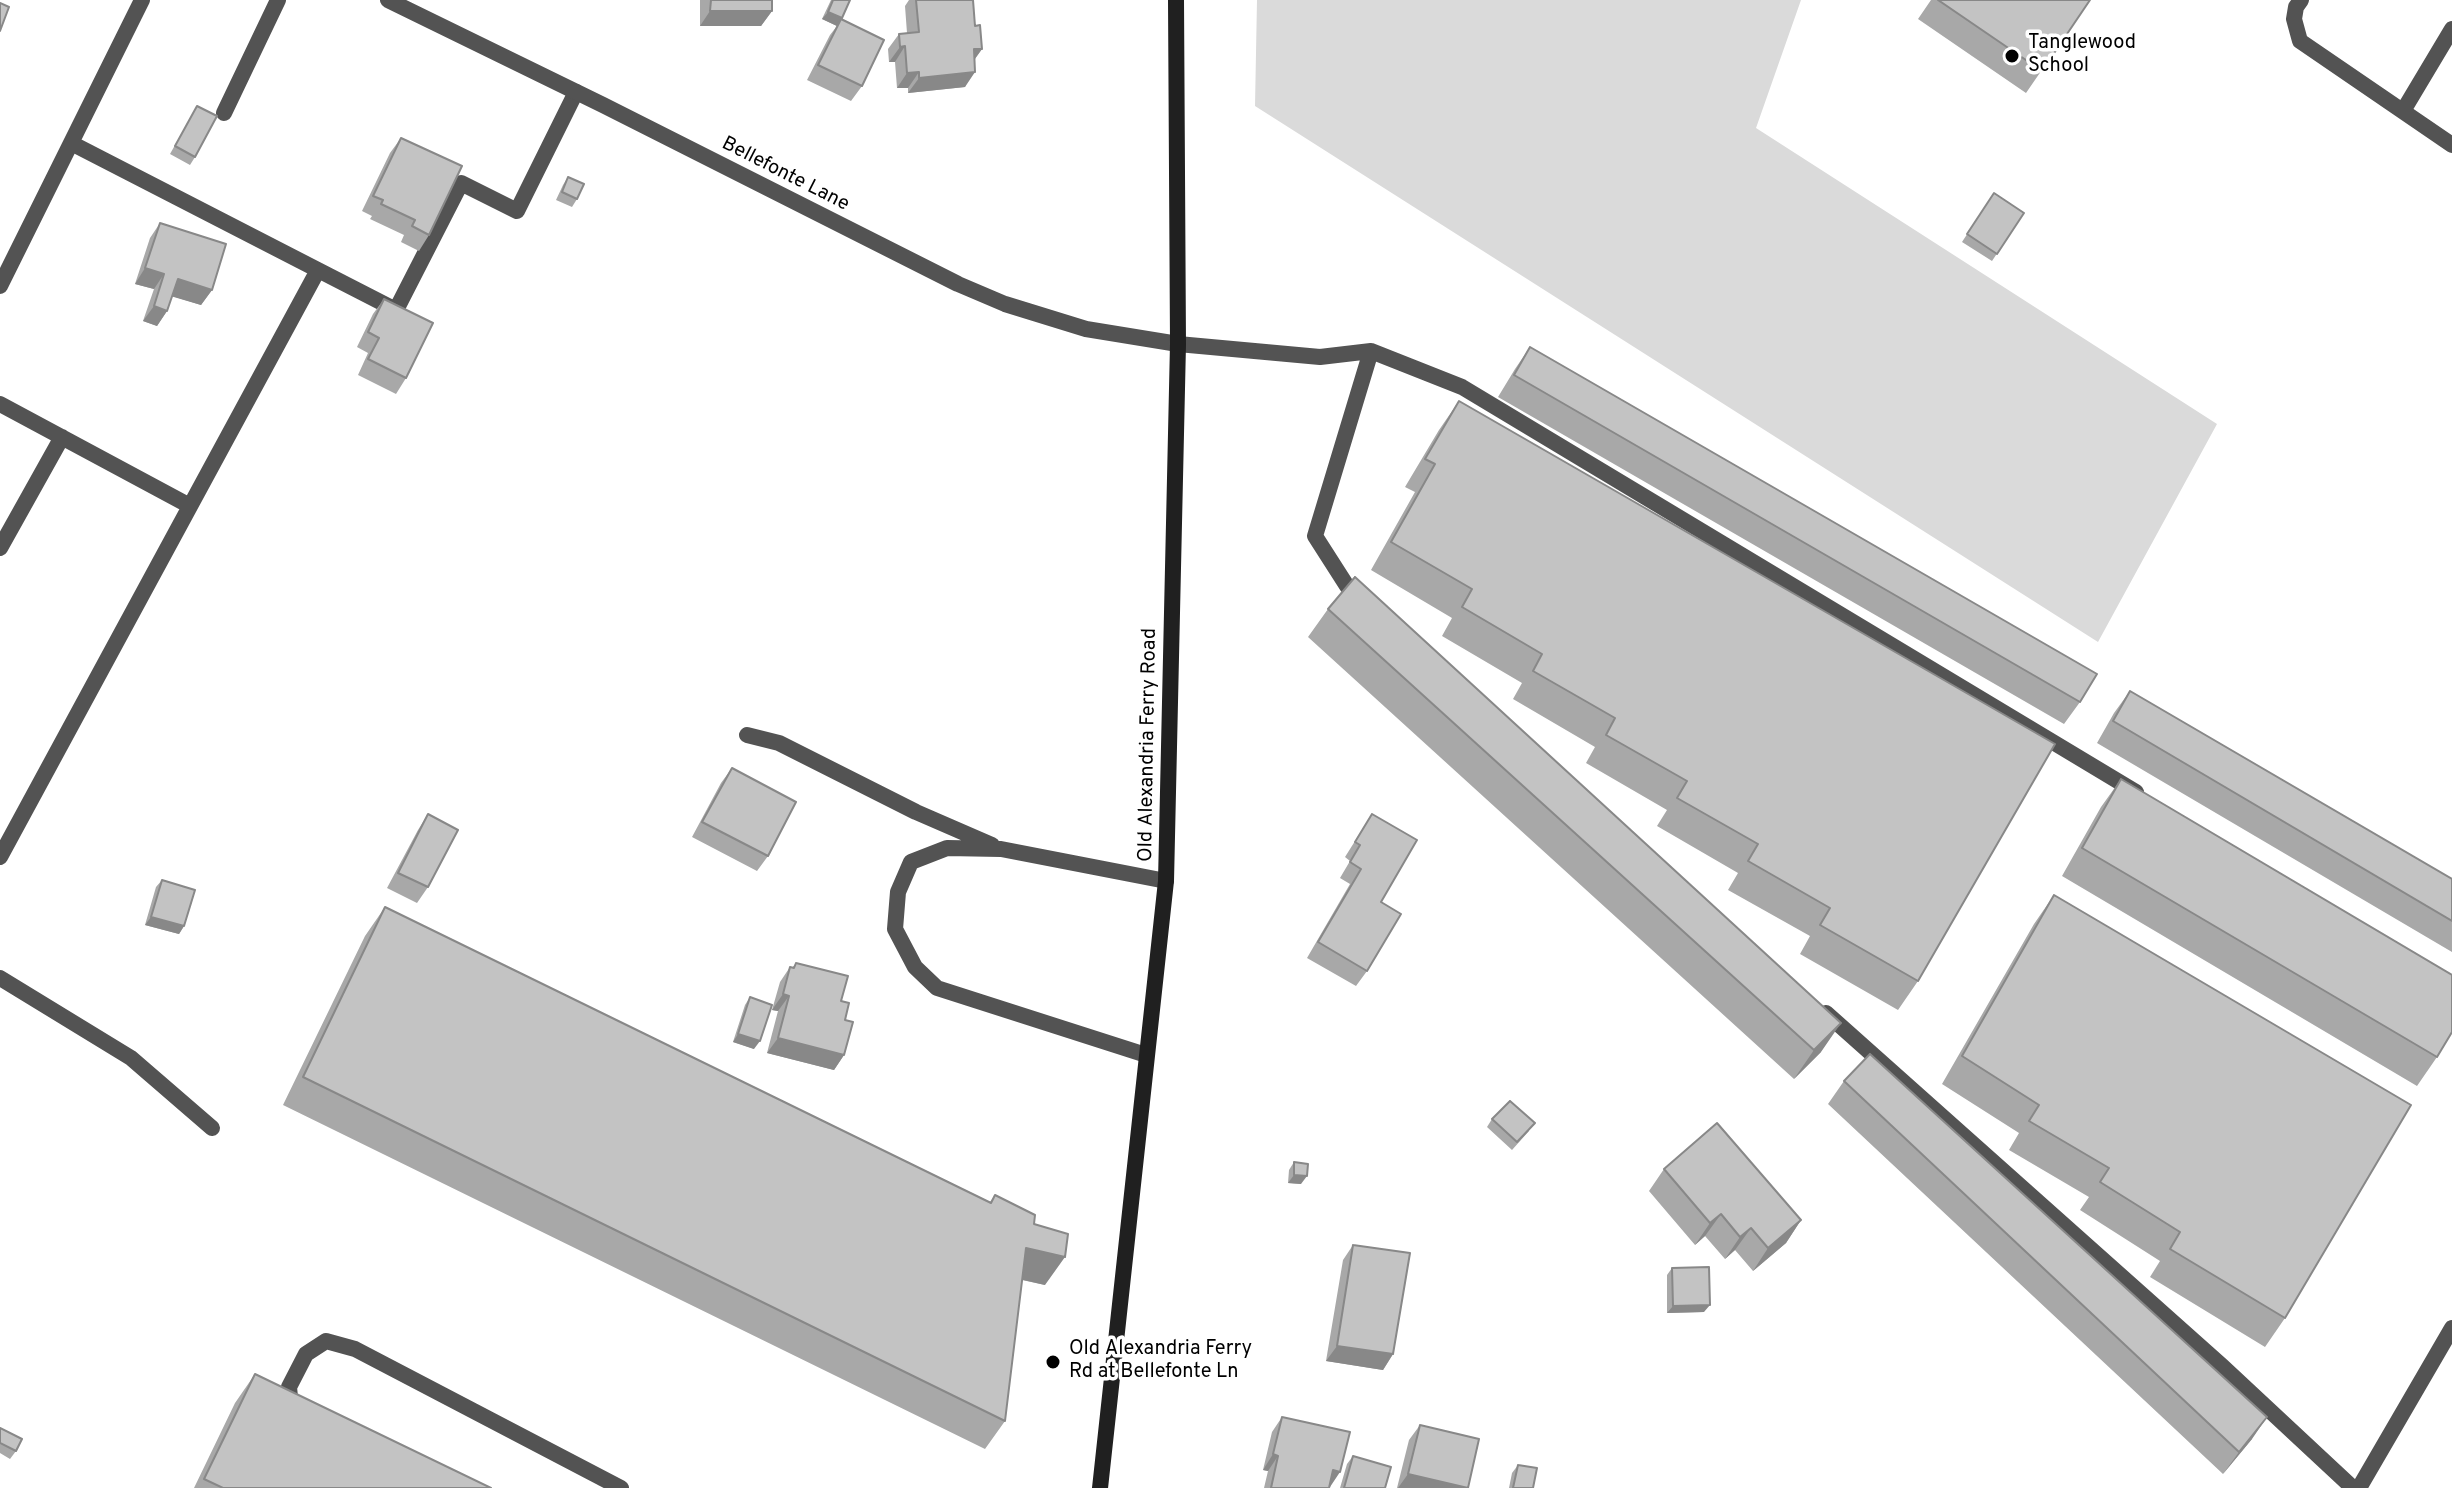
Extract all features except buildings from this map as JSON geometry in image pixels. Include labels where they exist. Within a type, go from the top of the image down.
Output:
[{"type":"main road","name":"Old Alexandria Ferry Road","points":[[1100,1488],[1166,881],[1178,344],[1176,0]]},
{"type":"street","points":[[0,286],[142,0]]},
{"type":"street","points":[[224,113],[278,0]]},
{"type":"street","name":"Bellefonte Lane","points":[[388,0],[958,284],[1005,304],[1086,329],[1178,344],[1320,357],[1371,351]]},
{"type":"street","points":[[2301,0],[2294,19],[2300,41],[2452,145]]},
{"type":"street","points":[[2403,111],[2452,29]]},
{"type":"street","points":[[71,143],[396,310],[461,183],[517,211],[576,92]]},
{"type":"street","points":[[0,857],[318,270]]},
{"type":"street","points":[[1371,607],[1347,586],[1315,536],[1371,351],[1462,387],[2154,802]]},
{"type":"street","points":[[0,404],[190,506]]},
{"type":"street","points":[[0,548],[62,437]]},
{"type":"street","points":[[747,735],[779,743],[916,812],[1001,849]]},
{"type":"street","points":[[1146,1055],[937,988],[915,967],[895,929],[898,892],[911,862],[947,848],[1001,849],[1166,881]]},
{"type":"street","points":[[0,978],[131,1058],[212,1128]]},
{"type":"street","points":[[1808,997],[2356,1488],[2452,1328]]},
{"type":"street","points":[[305,1414],[291,1407],[289,1387],[306,1354],[326,1341],[355,1349],[621,1488]]},
{"type":"shaded area","points":[[1257,0],[1801,0],[1756,128],[2217,424],[2098,642],[1255,106]]},
{"type":"place","name":"Tanglewood School","points":[[2012,56]]},
{"type":"place","name":"Old Alexandria Ferry Rd at Bellefonte Ln","points":[[1053,1362]]}]
